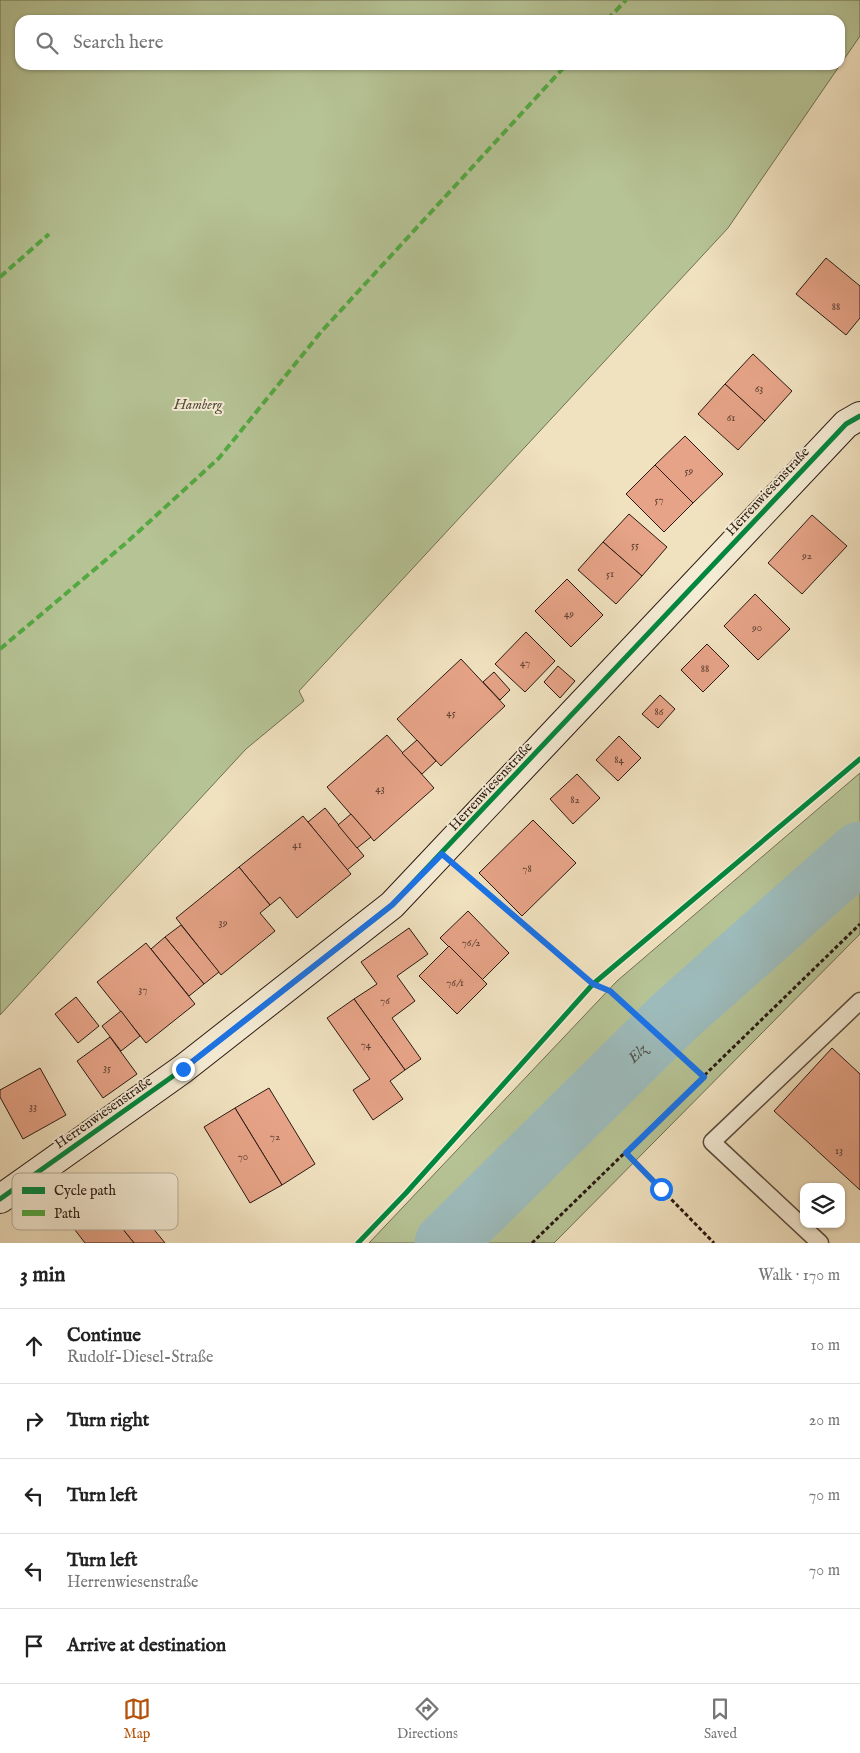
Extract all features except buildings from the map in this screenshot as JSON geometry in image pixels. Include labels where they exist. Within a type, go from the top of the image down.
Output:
[{"type":"street","name":"Herrenwiesenstraße","points":[[37,1173],[191,1063],[392,905],[846,424],[860,416]]},
{"type":"street","name":"Herrenwiesenstraße","points":[[0,1199],[12,1190]]},
{"type":"lane","points":[[820,1243],[712,1142],[860,1001]]},
{"type":"path","points":[[442,854],[593,984],[610,991],[704,1077]]},
{"type":"path","points":[[532,1243],[860,924]]},
{"type":"path","points":[[626,1153],[714,1243]]},
{"type":"green space","name":"Hamberg","points":[[0,0],[860,0],[860,36],[845,58],[845,15],[15,15],[15,70],[837,70],[728,228],[299,691],[304,701],[246,749],[0,1015]]},
{"type":"green space","points":[[860,773],[860,934],[554,1243],[369,1243],[617,981]]},
{"type":"waterway","name":"Elz","points":[[445,1243],[675,1016],[860,852]]},
{"type":"marked path","points":[[612,15],[626,0]]},
{"type":"marked path","points":[[0,649],[126,543],[219,458],[321,332],[561,70]]},
{"type":"marked path","points":[[0,277],[49,234]]},
{"type":"cycle path","points":[[37,1173],[183,1069],[392,905],[846,424],[860,416]]},
{"type":"cycle path","points":[[358,1243],[406,1193],[593,984],[860,759]]},
{"type":"cycle path","points":[[0,1199],[12,1190]]},
{"type":"route","points":[[183,1069],[392,905],[442,854],[593,984],[610,991],[704,1077],[626,1153],[661,1189]]}]
